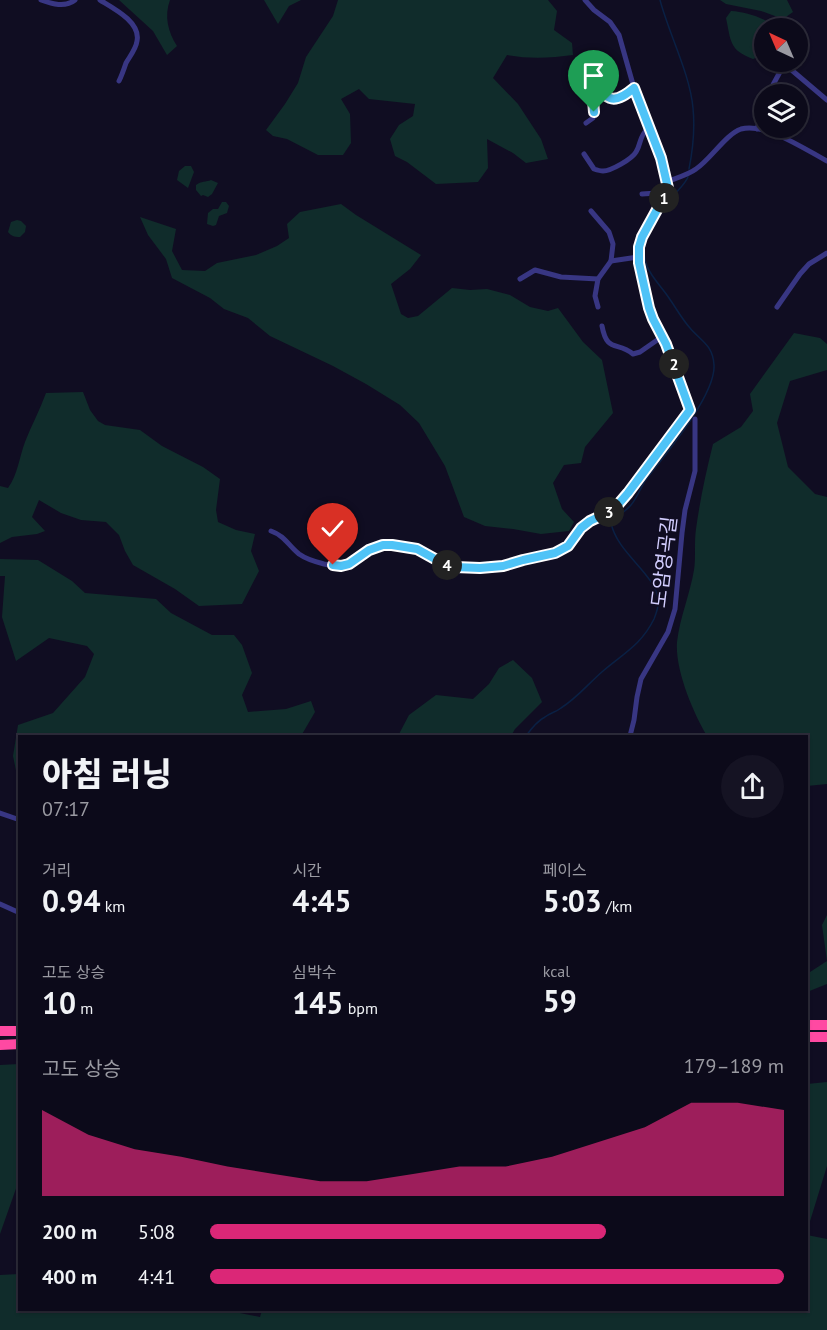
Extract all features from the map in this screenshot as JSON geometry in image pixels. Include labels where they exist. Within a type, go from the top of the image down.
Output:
[{"type":"highway","points":[[808,1025],[827,1025]]},
{"type":"highway","points":[[0,1031],[18,1031]]},
{"type":"highway","points":[[808,1037],[827,1037]]},
{"type":"highway","points":[[0,1045],[18,1044]]},
{"type":"street","points":[[41,0],[65,5],[75,0]]},
{"type":"street","points":[[99,0],[127,18],[137,34],[136,46],[120,81]]},
{"type":"street","points":[[271,531],[279,534],[299,554],[326,565],[349,564],[369,550],[383,545],[417,549],[444,564],[455,567],[503,566],[555,553],[568,546],[581,528],[590,521],[616,507],[690,410],[663,336],[649,308],[638,257],[642,237],[668,188],[661,158],[634,88],[616,27],[585,0]]},
{"type":"street","points":[[773,84],[781,70],[788,67],[827,100]]},
{"type":"street","points":[[586,123],[593,118],[593,100],[597,93],[600,92],[614,99],[634,88]]},
{"type":"street","points":[[584,154],[594,169],[603,171],[610,169],[635,153],[642,134],[649,127]]},
{"type":"street","points":[[666,182],[697,169],[741,129],[754,129]]},
{"type":"street","points":[[785,138],[825,160],[827,152]]},
{"type":"street","points":[[642,194],[657,193],[667,189]]},
{"type":"street","points":[[591,211],[609,232],[614,243],[611,261],[598,279],[595,296],[598,307]]},
{"type":"street","points":[[777,307],[809,264],[827,253]]},
{"type":"street","points":[[611,261],[638,257]]},
{"type":"street","points":[[520,279],[535,270],[561,277],[598,279]]},
{"type":"street","points":[[602,326],[610,345],[628,350],[633,354],[640,352],[663,336]]},
{"type":"street","name":"도암영곡길","points":[[630,735],[641,680],[668,632],[675,609],[683,522],[695,471],[695,419]]},
{"type":"street","points":[[0,813],[18,819]]},
{"type":"street","points":[[0,904],[18,912]]},
{"type":"green space","points":[[119,0],[170,0],[167,12],[168,24],[177,46],[167,55],[153,31]]},
{"type":"green space","points":[[264,0],[301,0],[289,6],[278,24]]},
{"type":"green space","points":[[338,0],[548,0],[557,11],[554,30],[572,43],[573,55],[540,58],[507,55],[493,78],[518,104],[541,139],[548,159],[526,163],[487,139],[488,168],[478,182],[436,184],[407,162],[395,156],[390,139],[399,125],[413,116],[415,104],[369,99],[359,89],[341,99],[350,114],[351,143],[343,155],[318,155],[287,139],[273,136],[266,130],[298,83],[306,57],[333,16]]},
{"type":"green space","points":[[720,0],[787,0],[793,12],[780,18],[761,11],[726,4]]},
{"type":"green space","points":[[731,11],[760,18],[754,18],[754,59],[745,56],[732,44],[726,18]]},
{"type":"green space","points":[[185,166],[191,166],[194,172],[188,188],[177,180],[179,171]]},
{"type":"green space","points":[[211,180],[218,183],[212,194],[208,197],[201,196],[196,190],[196,185]]},
{"type":"green space","points":[[222,202],[226,202],[229,206],[227,213],[219,216],[216,225],[207,224],[208,213],[213,209],[218,209]]},
{"type":"green space","points":[[341,204],[421,255],[410,269],[391,284],[401,314],[408,318],[418,316],[452,288],[487,289],[510,295],[530,307],[548,311],[558,308],[583,342],[602,360],[613,413],[585,447],[581,463],[564,465],[553,483],[562,509],[574,522],[569,531],[541,534],[485,526],[464,517],[445,466],[419,423],[400,405],[333,366],[270,336],[248,318],[224,309],[210,298],[172,278],[166,259],[148,235],[140,217],[176,229],[172,251],[182,270],[205,271],[217,263],[256,255],[277,246],[289,238],[287,224],[300,212]]},
{"type":"green space","points":[[17,220],[26,226],[25,232],[20,237],[8,232],[11,222]]},
{"type":"green space","points":[[794,333],[820,338],[827,344],[827,370],[790,381],[777,423],[788,467],[815,494],[827,497],[827,784],[808,786],[808,735],[706,735],[686,690],[679,665],[678,633],[694,570],[695,534],[699,507],[713,444],[741,427],[753,411],[750,394]]},
{"type":"green space","points":[[83,392],[90,410],[98,421],[105,425],[140,430],[162,446],[203,467],[220,479],[216,510],[218,522],[236,530],[255,534],[251,551],[259,571],[242,604],[199,606],[133,565],[119,535],[106,522],[81,520],[61,513],[39,500],[32,517],[45,531],[12,537],[0,543],[0,486],[8,488],[11,483],[25,442],[46,393]]},
{"type":"green space","points":[[0,559],[38,560],[72,581],[85,593],[156,599],[171,613],[212,635],[234,635],[242,645],[252,673],[242,695],[248,712],[286,709],[311,701],[315,712],[302,735],[18,735],[18,780],[13,756],[18,725],[53,713],[85,677],[94,654],[87,646],[49,638],[16,661],[2,617],[5,576],[0,576]]},
{"type":"green space","points":[[513,660],[532,678],[542,702],[512,735],[399,735],[409,715],[436,695],[473,699],[489,684],[499,668]]},
{"type":"green space","points":[[827,915],[827,961],[822,925]]},
{"type":"green space","points":[[827,961],[827,984],[808,992],[808,973]]},
{"type":"green space","points":[[18,1064],[18,1183],[0,1234],[0,1065]]},
{"type":"green space","points":[[827,1082],[827,1166],[808,1228],[808,1084]]},
{"type":"green space","points":[[808,1235],[827,1239],[827,1330],[0,1330],[0,1275],[18,1274],[18,1311],[230,1311],[260,1317],[262,1311],[808,1311]]},
{"type":"waterway","points":[[660,0],[691,95],[694,131],[689,169]]},
{"type":"waterway","points":[[527,735],[539,721],[572,700],[638,642],[649,628],[657,610],[656,591],[644,572],[621,545],[611,523],[633,502],[645,481],[676,441],[698,408],[712,378],[714,365],[709,348],[684,321],[650,273],[644,251],[650,230],[688,177]]},
{"type":"route","points":[[333,565],[349,564],[369,550],[383,545],[417,549],[444,564],[455,567],[480,568],[503,566],[562,550],[568,546],[581,528],[616,507],[690,410],[666,344],[649,308],[638,257],[642,237],[668,188],[661,158],[634,88],[614,99],[600,92],[597,93],[593,100],[594,112]]}]
